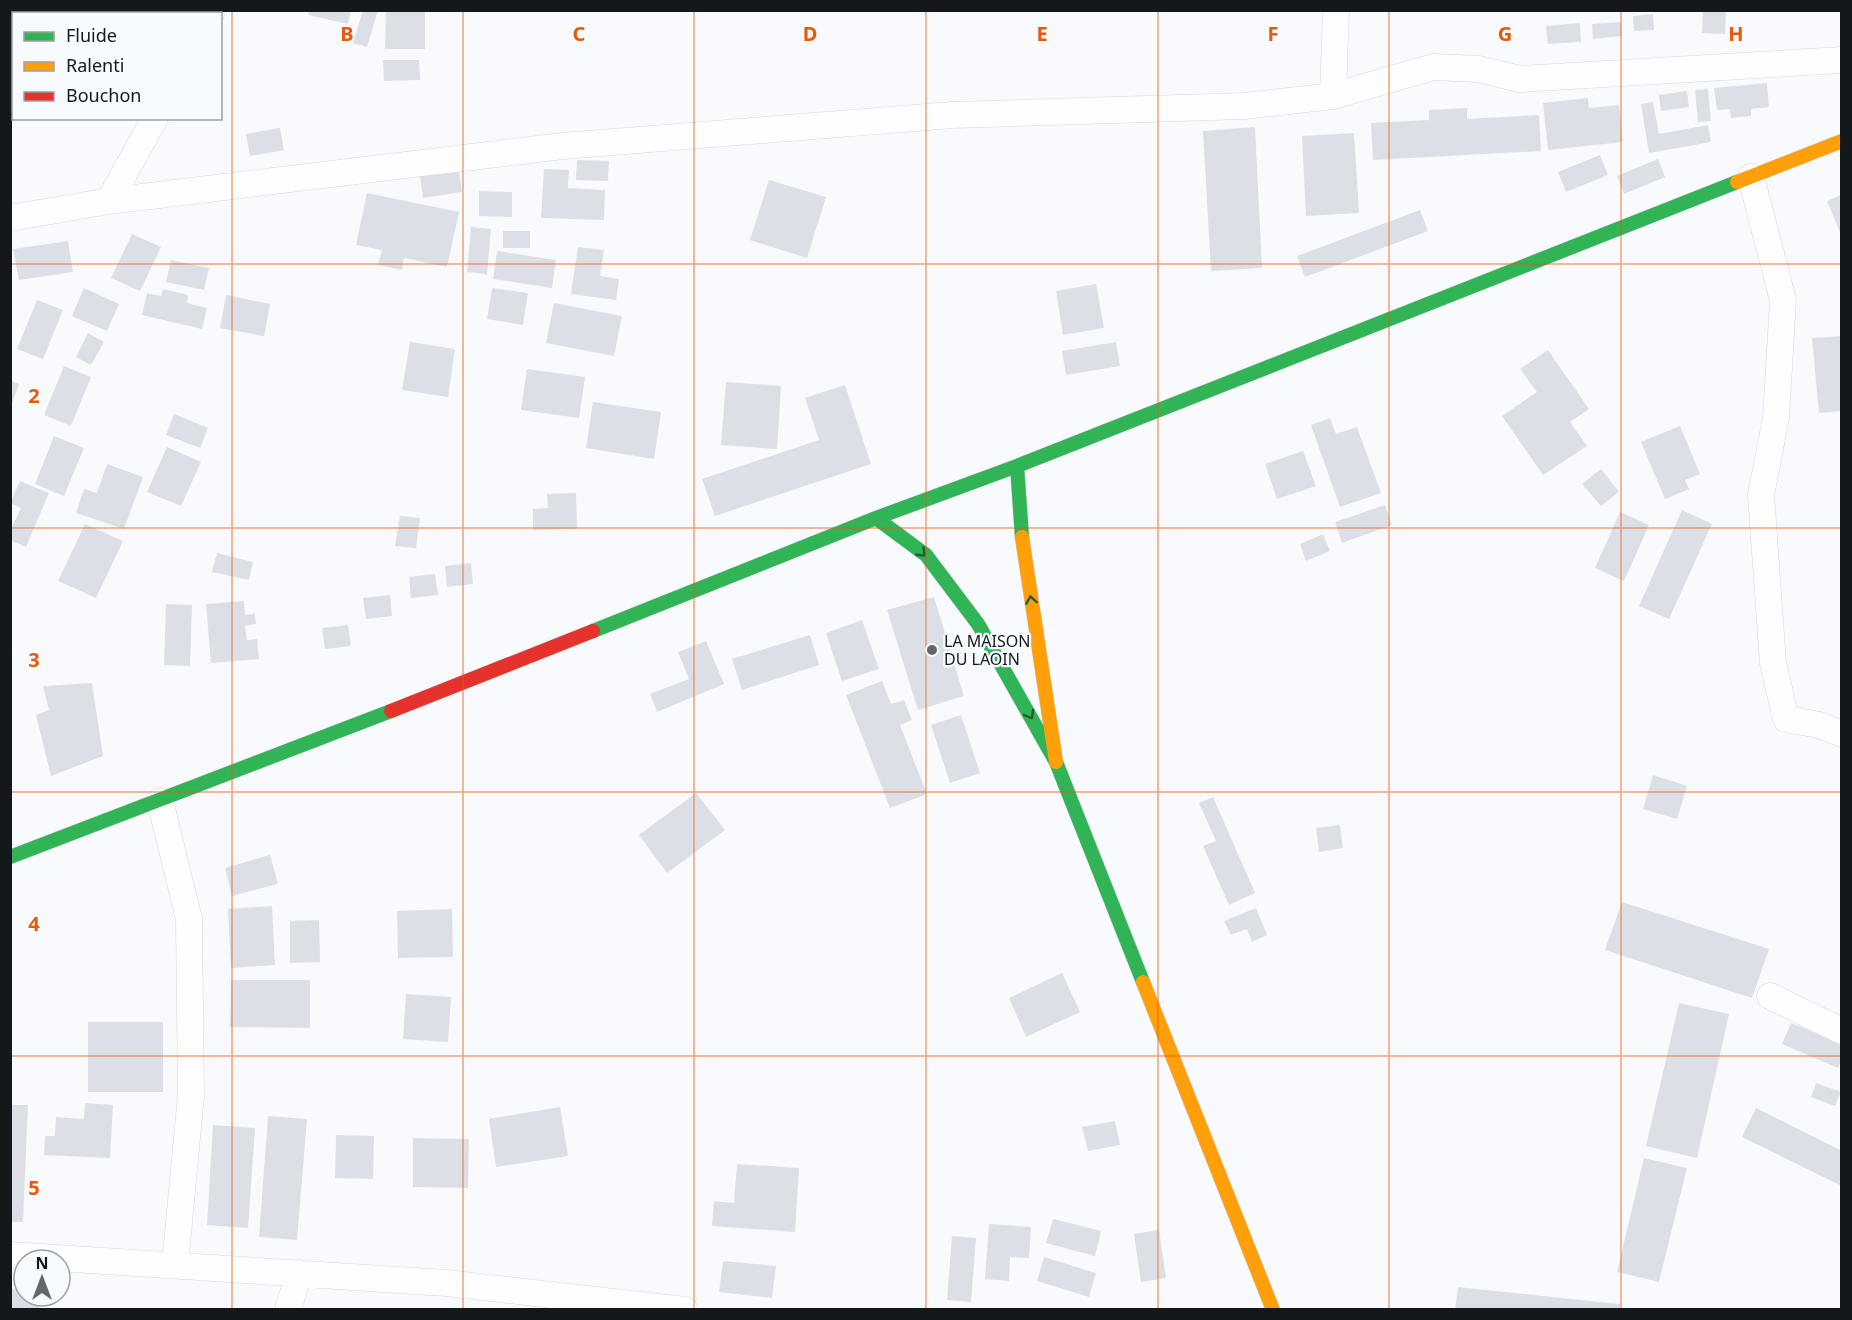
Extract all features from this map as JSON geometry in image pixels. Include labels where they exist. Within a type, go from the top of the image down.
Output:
[{"type":"main road","points":[[10,857],[160,801],[876,518],[1017,466],[1842,141]]},
{"type":"main road","points":[[1017,466],[1018,502],[1028,581],[1056,762]]},
{"type":"main road","points":[[876,518],[926,555],[978,624],[1056,762],[1273,1310]]},
{"type":"street","points":[[1333,96],[1336,10]]},
{"type":"street","points":[[10,218],[109,201],[562,146],[952,115],[1244,106],[1333,96],[1433,67],[1478,69],[1520,79],[1842,60]]},
{"type":"street","points":[[109,201],[154,120]]},
{"type":"street","points":[[1751,177],[1783,300],[1776,418],[1761,495],[1773,663],[1786,719],[1819,725],[1842,734]]},
{"type":"street","points":[[160,801],[189,920],[191,1095],[176,1265]]},
{"type":"street","points":[[1770,996],[1842,1031]]},
{"type":"street","points":[[10,1255],[446,1283],[685,1310]]},
{"type":"street","points":[[288,1310],[299,1273]]},
{"type":"building","points":[[10,10],[52,10],[51,12],[12,12],[12,39],[10,41]]},
{"type":"building","points":[[309,10],[351,10],[348,24],[308,15]]},
{"type":"building","points":[[363,10],[378,10],[367,47],[353,43]]},
{"type":"building","points":[[1703,10],[1726,10],[1725,34],[1702,33]]},
{"type":"building","points":[[386,11],[425,12],[425,49],[385,49]]},
{"type":"building","points":[[1653,14],[1654,30],[1634,31],[1633,16]]},
{"type":"building","points":[[1621,22],[1622,36],[1593,39],[1592,24]]},
{"type":"building","points":[[1580,23],[1581,42],[1548,44],[1546,26]]},
{"type":"building","points":[[383,60],[419,60],[420,80],[384,81]]},
{"type":"building","points":[[1767,83],[1769,107],[1751,109],[1751,116],[1731,118],[1730,109],[1717,110],[1714,88]]},
{"type":"building","points":[[1708,89],[1711,121],[1698,122],[1695,90]]},
{"type":"building","points":[[1687,91],[1689,107],[1661,111],[1659,95]]},
{"type":"building","points":[[1588,98],[1589,108],[1619,105],[1623,142],[1548,150],[1543,103]]},
{"type":"building","points":[[1653,102],[1659,134],[1708,125],[1711,142],[1649,153],[1641,104]]},
{"type":"building","points":[[1467,108],[1467,119],[1539,115],[1541,151],[1373,160],[1371,123],[1429,120],[1429,110]]},
{"type":"building","points":[[1255,127],[1262,268],[1211,271],[1203,131]]},
{"type":"building","points":[[280,128],[284,150],[250,156],[246,134]]},
{"type":"building","points":[[1354,133],[1359,213],[1306,216],[1302,136]]},
{"type":"building","points":[[1600,155],[1608,175],[1566,192],[1558,172]]},
{"type":"building","points":[[1658,159],[1665,177],[1624,194],[1617,176]]},
{"type":"building","points":[[577,160],[609,161],[608,181],[576,180]]},
{"type":"building","points":[[544,169],[569,170],[568,188],[605,190],[604,220],[541,218]]},
{"type":"building","points":[[459,171],[462,192],[423,198],[420,176]]},
{"type":"building","points":[[769,180],[826,197],[807,258],[750,240]]},
{"type":"building","points":[[479,191],[512,192],[512,217],[479,216]]},
{"type":"building","points":[[367,193],[459,212],[447,267],[404,258],[402,270],[378,265],[382,250],[356,245]]},
{"type":"building","points":[[1841,195],[1841,235],[1827,201]]},
{"type":"building","points":[[1420,210],[1428,231],[1305,277],[1297,256]]},
{"type":"building","points":[[471,227],[491,229],[487,274],[467,272]]},
{"type":"building","points":[[503,231],[530,231],[530,248],[503,248]]},
{"type":"building","points":[[132,234],[161,247],[140,291],[111,278]]},
{"type":"building","points":[[68,241],[73,272],[19,280],[13,249]]},
{"type":"building","points":[[578,247],[604,250],[600,276],[619,279],[616,300],[571,294]]},
{"type":"building","points":[[497,251],[556,260],[552,288],[493,279]]},
{"type":"building","points":[[171,260],[209,268],[204,290],[166,282]]},
{"type":"building","points":[[1096,284],[1104,328],[1063,335],[1056,291]]},
{"type":"building","points":[[84,288],[119,304],[107,331],[72,316]]},
{"type":"building","points":[[492,288],[528,293],[523,325],[487,319]]},
{"type":"building","points":[[163,289],[188,295],[187,303],[207,308],[202,329],[142,315],[147,293],[161,296]]},
{"type":"building","points":[[226,295],[270,304],[264,336],[220,328]]},
{"type":"building","points":[[37,300],[63,310],[43,359],[17,349]]},
{"type":"building","points":[[554,303],[622,316],[614,356],[546,343]]},
{"type":"building","points":[[88,333],[104,342],[91,365],[76,357]]},
{"type":"building","points":[[1842,336],[1842,411],[1819,413],[1812,338]]},
{"type":"building","points":[[410,342],[455,349],[448,397],[402,390]]},
{"type":"building","points":[[1116,342],[1120,366],[1066,375],[1062,351]]},
{"type":"building","points":[[1548,350],[1589,409],[1570,422],[1587,446],[1543,475],[1502,416],[1537,392],[1520,369]]},
{"type":"building","points":[[64,366],[91,377],[71,426],[44,415]]},
{"type":"building","points":[[527,369],[585,377],[579,418],[521,410]]},
{"type":"building","points":[[10,380],[19,384],[11,406],[10,406]]},
{"type":"building","points":[[726,382],[781,386],[777,449],[721,445]]},
{"type":"building","points":[[845,385],[871,464],[715,516],[702,479],[819,440],[805,398]]},
{"type":"building","points":[[593,402],[661,412],[654,459],[586,448]]},
{"type":"building","points":[[174,414],[208,428],[200,448],[166,435]]},
{"type":"building","points":[[1330,418],[1336,434],[1357,427],[1381,493],[1340,507],[1311,425]]},
{"type":"building","points":[[1680,426],[1700,474],[1685,480],[1689,489],[1665,499],[1641,442]]},
{"type":"building","points":[[54,436],[84,448],[64,496],[35,484]]},
{"type":"building","points":[[167,447],[201,462],[181,506],[147,492]]},
{"type":"building","points":[[1303,451],[1316,486],[1277,499],[1265,464]]},
{"type":"building","points":[[107,464],[143,477],[124,529],[76,513],[84,489],[97,493]]},
{"type":"building","points":[[1601,469],[1619,492],[1601,506],[1582,484]]},
{"type":"building","points":[[20,481],[49,493],[26,547],[10,540],[10,531],[21,508],[10,503]]},
{"type":"building","points":[[576,493],[577,529],[533,530],[533,509],[548,508],[547,494]]},
{"type":"building","points":[[1385,505],[1392,525],[1342,543],[1335,522]]},
{"type":"building","points":[[1682,510],[1712,524],[1669,619],[1639,606]]},
{"type":"building","points":[[1620,512],[1649,525],[1624,581],[1595,568]]},
{"type":"building","points":[[400,516],[420,518],[416,548],[395,546]]},
{"type":"building","points":[[85,524],[123,541],[96,598],[58,581]]},
{"type":"building","points":[[1323,534],[1330,551],[1306,561],[1300,544]]},
{"type":"building","points":[[217,553],[253,562],[249,580],[212,572]]},
{"type":"building","points":[[471,563],[473,584],[447,587],[445,566]]},
{"type":"building","points":[[435,574],[438,595],[411,598],[409,577]]},
{"type":"building","points":[[390,595],[392,616],[366,619],[363,598]]},
{"type":"building","points":[[934,597],[964,696],[918,710],[887,610]]},
{"type":"building","points":[[244,601],[245,615],[255,614],[256,624],[245,626],[247,640],[257,639],[259,659],[211,663],[206,604]]},
{"type":"building","points":[[166,604],[192,605],[190,666],[164,665]]},
{"type":"building","points":[[862,620],[879,669],[842,681],[826,633]]},
{"type":"building","points":[[348,625],[351,646],[325,649],[322,628]]},
{"type":"building","points":[[810,635],[819,665],[742,690],[732,659]]},
{"type":"building","points":[[706,641],[724,684],[657,712],[650,694],[689,679],[678,652]]},
{"type":"building","points":[[882,681],[891,704],[904,700],[912,720],[900,725],[927,794],[890,808],[846,695]]},
{"type":"building","points":[[92,683],[103,756],[51,776],[36,715],[49,710],[43,686]]},
{"type":"building","points":[[961,715],[980,773],[950,783],[931,725]]},
{"type":"building","points":[[1653,775],[1687,786],[1677,819],[1643,809]]},
{"type":"building","points":[[696,793],[725,830],[667,873],[639,835]]},
{"type":"building","points":[[1213,797],[1255,893],[1229,905],[1203,846],[1216,841],[1199,803]]},
{"type":"building","points":[[1340,825],[1343,848],[1319,852],[1316,828]]},
{"type":"building","points":[[270,855],[278,884],[232,896],[225,868]]},
{"type":"building","points":[[1622,902],[1769,949],[1752,998],[1605,950]]},
{"type":"building","points":[[272,906],[275,965],[231,968],[228,909]]},
{"type":"building","points":[[1256,908],[1267,935],[1252,942],[1247,929],[1231,935],[1224,921]]},
{"type":"building","points":[[452,909],[453,957],[398,958],[397,911]]},
{"type":"building","points":[[319,920],[320,962],[290,963],[290,921]]},
{"type":"building","points":[[1062,973],[1080,1012],[1026,1037],[1009,998]]},
{"type":"building","points":[[231,980],[310,980],[310,1028],[230,1027]]},
{"type":"building","points":[[406,994],[451,997],[448,1042],[403,1039]]},
{"type":"building","points":[[1679,1003],[1729,1014],[1697,1158],[1646,1146]]},
{"type":"building","points":[[88,1022],[163,1022],[163,1092],[88,1092]]},
{"type":"building","points":[[1791,1023],[1842,1044],[1842,1059],[1838,1068],[1782,1044]]},
{"type":"building","points":[[1816,1083],[1841,1092],[1835,1106],[1811,1097]]},
{"type":"building","points":[[85,1103],[113,1105],[110,1158],[44,1155],[45,1136],[55,1136],[56,1117],[84,1119]]},
{"type":"building","points":[[10,1105],[28,1105],[23,1222],[10,1222]]},
{"type":"building","points":[[560,1107],[568,1156],[496,1167],[489,1119]]},
{"type":"building","points":[[1756,1108],[1842,1151],[1842,1186],[1742,1137]]},
{"type":"building","points":[[268,1116],[307,1119],[297,1240],[259,1237]]},
{"type":"building","points":[[1115,1121],[1120,1145],[1088,1151],[1082,1127]]},
{"type":"building","points":[[213,1125],[255,1128],[248,1228],[207,1225]]},
{"type":"building","points":[[336,1135],[374,1136],[373,1179],[335,1178]]},
{"type":"building","points":[[413,1138],[469,1139],[468,1188],[413,1187]]},
{"type":"building","points":[[1644,1158],[1687,1168],[1659,1282],[1617,1272]]},
{"type":"building","points":[[737,1164],[799,1168],[795,1232],[712,1226],[714,1201],[734,1203]]},
{"type":"building","points":[[1053,1219],[1101,1231],[1095,1256],[1046,1243]]},
{"type":"building","points":[[989,1224],[1031,1227],[1029,1258],[1010,1257],[1009,1281],[985,1279]]},
{"type":"building","points":[[1159,1230],[1166,1278],[1141,1282],[1134,1234]]},
{"type":"building","points":[[952,1236],[976,1238],[971,1302],[947,1300]]},
{"type":"building","points":[[1044,1257],[1096,1273],[1089,1297],[1037,1281]]},
{"type":"building","points":[[723,1261],[776,1266],[772,1298],[719,1292]]},
{"type":"building","points":[[10,1287],[12,1288],[12,1308],[39,1308],[38,1310],[10,1310]]},
{"type":"building","points":[[1458,1287],[1620,1304],[1620,1310],[1455,1310]]},
{"type":"traffic: fast","points":[[1017,466],[1737,182]]},
{"type":"traffic: fast","points":[[593,631],[876,518],[1017,466],[1022,537]]},
{"type":"traffic: fast","points":[[876,518],[926,555],[978,624],[1056,762],[1143,982]]},
{"type":"traffic: fast","points":[[10,857],[391,711]]},
{"type":"traffic: slow","points":[[1737,182],[1842,141]]},
{"type":"traffic: slow","points":[[1022,537],[1056,762]]},
{"type":"traffic: slow","points":[[1143,982],[1273,1310]]},
{"type":"traffic: jam","points":[[391,711],[593,631]]},
{"type":"place","name":"LA MAISON DU LAOIN","points":[[932,650]]}]
